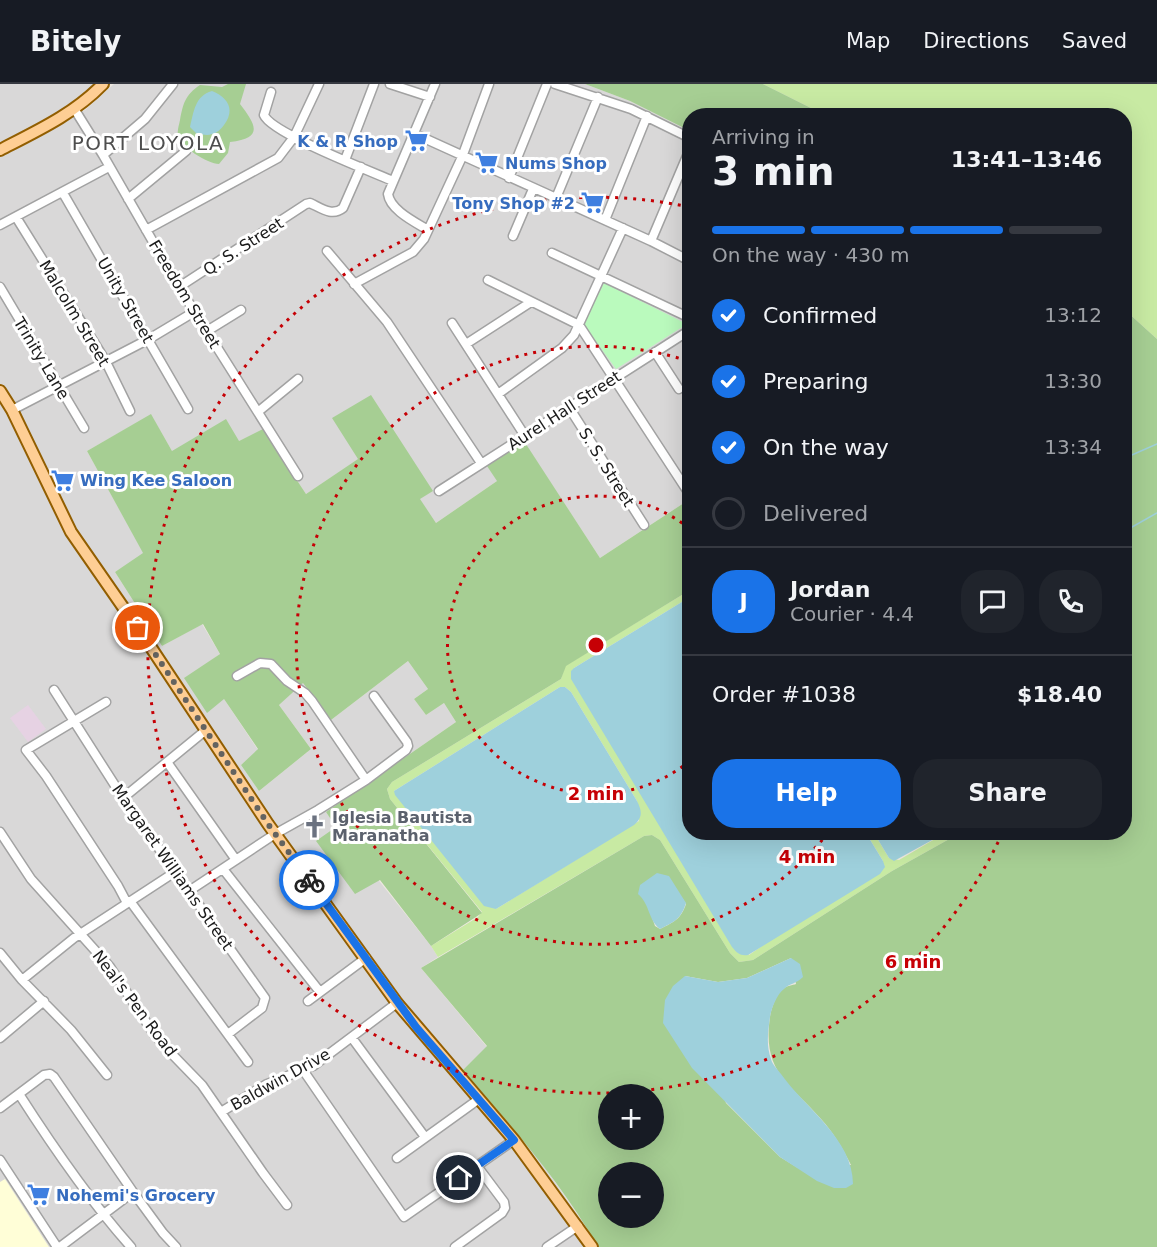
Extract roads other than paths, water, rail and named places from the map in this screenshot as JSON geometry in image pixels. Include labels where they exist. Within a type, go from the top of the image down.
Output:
[{"type":"main road","points":[[0,150],[75,110],[103,84]]},
{"type":"main road","points":[[1,395],[12,410],[72,532],[275,834],[397,1003],[514,1140],[592,1247]]},
{"type":"street","points":[[103,155],[145,119],[173,84]]},
{"type":"street","points":[[146,230],[278,158],[294,137],[319,84]]},
{"type":"street","points":[[345,160],[374,84]]},
{"type":"street","points":[[390,84],[430,98]]},
{"type":"street","points":[[428,230],[393,206],[388,194],[435,84]]},
{"type":"street","points":[[354,284],[413,252],[418,247],[462,157],[489,84]]},
{"type":"street","points":[[509,178],[547,84]]},
{"type":"street","points":[[555,84],[598,97],[647,116],[682,134]]},
{"type":"street","points":[[271,92],[264,115],[266,120],[294,137],[393,181]]},
{"type":"street","points":[[556,198],[598,97]]},
{"type":"street","name":"Freedom Street","points":[[75,110],[194,312],[259,411],[298,476]]},
{"type":"street","points":[[605,220],[647,116]]},
{"type":"street","points":[[415,134],[682,257]]},
{"type":"street","points":[[128,199],[186,151]]},
{"type":"street","points":[[0,225],[110,167]]},
{"type":"street","name":"Q. S. Street","points":[[179,287],[306,204],[310,203],[334,213],[342,208],[362,167]]},
{"type":"street","points":[[651,241],[682,167]]},
{"type":"street","points":[[513,236],[533,189]]},
{"type":"street","name":"Unity Street","points":[[63,193],[188,408]]},
{"type":"street","name":"Malcolm Street","points":[[16,217],[105,360],[130,411]]},
{"type":"street","points":[[498,393],[562,348],[574,335],[623,228]]},
{"type":"street","points":[[327,251],[387,322],[481,463]]},
{"type":"street","points":[[552,253],[682,314]]},
{"type":"street","points":[[488,280],[579,325],[682,483]]},
{"type":"street","name":"Trinity Lane","points":[[0,287],[84,428]]},
{"type":"street","points":[[466,344],[531,302]]},
{"type":"street","points":[[207,331],[241,310]]},
{"type":"street","points":[[12,410],[149,339],[194,312]]},
{"type":"street","points":[[452,323],[525,436]]},
{"type":"street","name":"Aurel Hall Street","points":[[439,491],[682,335]]},
{"type":"street","points":[[655,352],[679,389]]},
{"type":"street","points":[[259,411],[298,379]]},
{"type":"street","name":"S. S. Street","points":[[570,409],[644,525]]},
{"type":"street","points":[[237,676],[260,663],[271,664],[295,687],[305,693],[348,751],[366,780]]},
{"type":"street","name":"Margaret Williams Street","points":[[54,690],[123,798],[265,999],[262,1008],[228,1034]]},
{"type":"street","points":[[189,891],[275,834],[366,780],[402,753],[408,746],[374,696]]},
{"type":"street","points":[[106,702],[26,750],[46,776],[128,902],[248,1062]]},
{"type":"street","points":[[123,798],[206,730]]},
{"type":"street","points":[[167,762],[236,860]]},
{"type":"street","name":"Neal's Pen Road","points":[[0,832],[32,879],[110,967],[154,1034],[202,1085],[287,1204]]},
{"type":"street","points":[[223,868],[320,992]]},
{"type":"street","points":[[22,980],[81,934],[175,872]]},
{"type":"street","points":[[0,953],[107,1075]]},
{"type":"street","points":[[308,1002],[366,958]]},
{"type":"street","points":[[0,1038],[44,1001]]},
{"type":"street","name":"Baldwin Drive","points":[[221,1112],[267,1084],[303,1070],[352,1038],[397,1003]]},
{"type":"street","points":[[352,1038],[425,1137]]},
{"type":"street","points":[[303,1070],[404,1217],[514,1140]]},
{"type":"street","points":[[0,1108],[44,1075],[50,1074],[57,1080],[133,1192],[176,1247]]},
{"type":"street","points":[[19,1094],[68,1167],[131,1247]]},
{"type":"street","points":[[397,1158],[479,1099]]},
{"type":"street","points":[[0,1160],[3,1171],[58,1247],[133,1192]]},
{"type":"street","points":[[455,1247],[502,1213],[505,1208],[504,1202],[477,1166]]},
{"type":"street","points":[[547,1247],[578,1226]]},
{"type":"water","points":[[212,91],[226,101],[230,109],[227,120],[217,132],[208,135],[197,134],[190,127],[194,110],[202,96]]},
{"type":"water","points":[[682,602],[682,840],[870,840],[885,867],[880,874],[748,955],[739,954],[732,947],[571,679],[571,671]]},
{"type":"water","points":[[560,687],[565,687],[571,692],[637,801],[641,811],[640,817],[634,825],[496,909],[484,906],[394,791]]},
{"type":"water","points":[[878,840],[932,840],[894,861],[889,858]]},
{"type":"water","points":[[657,873],[669,876],[686,903],[682,913],[676,919],[660,929],[638,894],[640,885]]},
{"type":"water","points":[[791,958],[800,964],[803,977],[784,989],[775,1002],[769,1028],[769,1054],[775,1067],[791,1087],[837,1138],[851,1168],[853,1184],[846,1188],[834,1188],[817,1181],[780,1157],[692,1068],[663,1023],[665,1000],[673,986],[685,976],[718,982],[747,978]]},
{"type":"waterway","points":[[1132,455],[1157,444]]},
{"type":"waterway","points":[[1132,527],[1157,513]]},
{"type":"place","name":"K & R Shop","points":[[416,141]]},
{"type":"place","name":"Nums Shop","points":[[487,163]]},
{"type":"place","name":"Tony Shop #2","points":[[593,203]]},
{"type":"place","name":"Wing Kee Saloon","points":[[62,480]]},
{"type":"place","name":"Iglesia Bautista Maranatha","points":[[314,826]]},
{"type":"place","name":"Nohemi's Grocery","points":[[38,1195]]},
{"type":"district","name":"PORT LOYOLA","points":[[148,143]]}]
